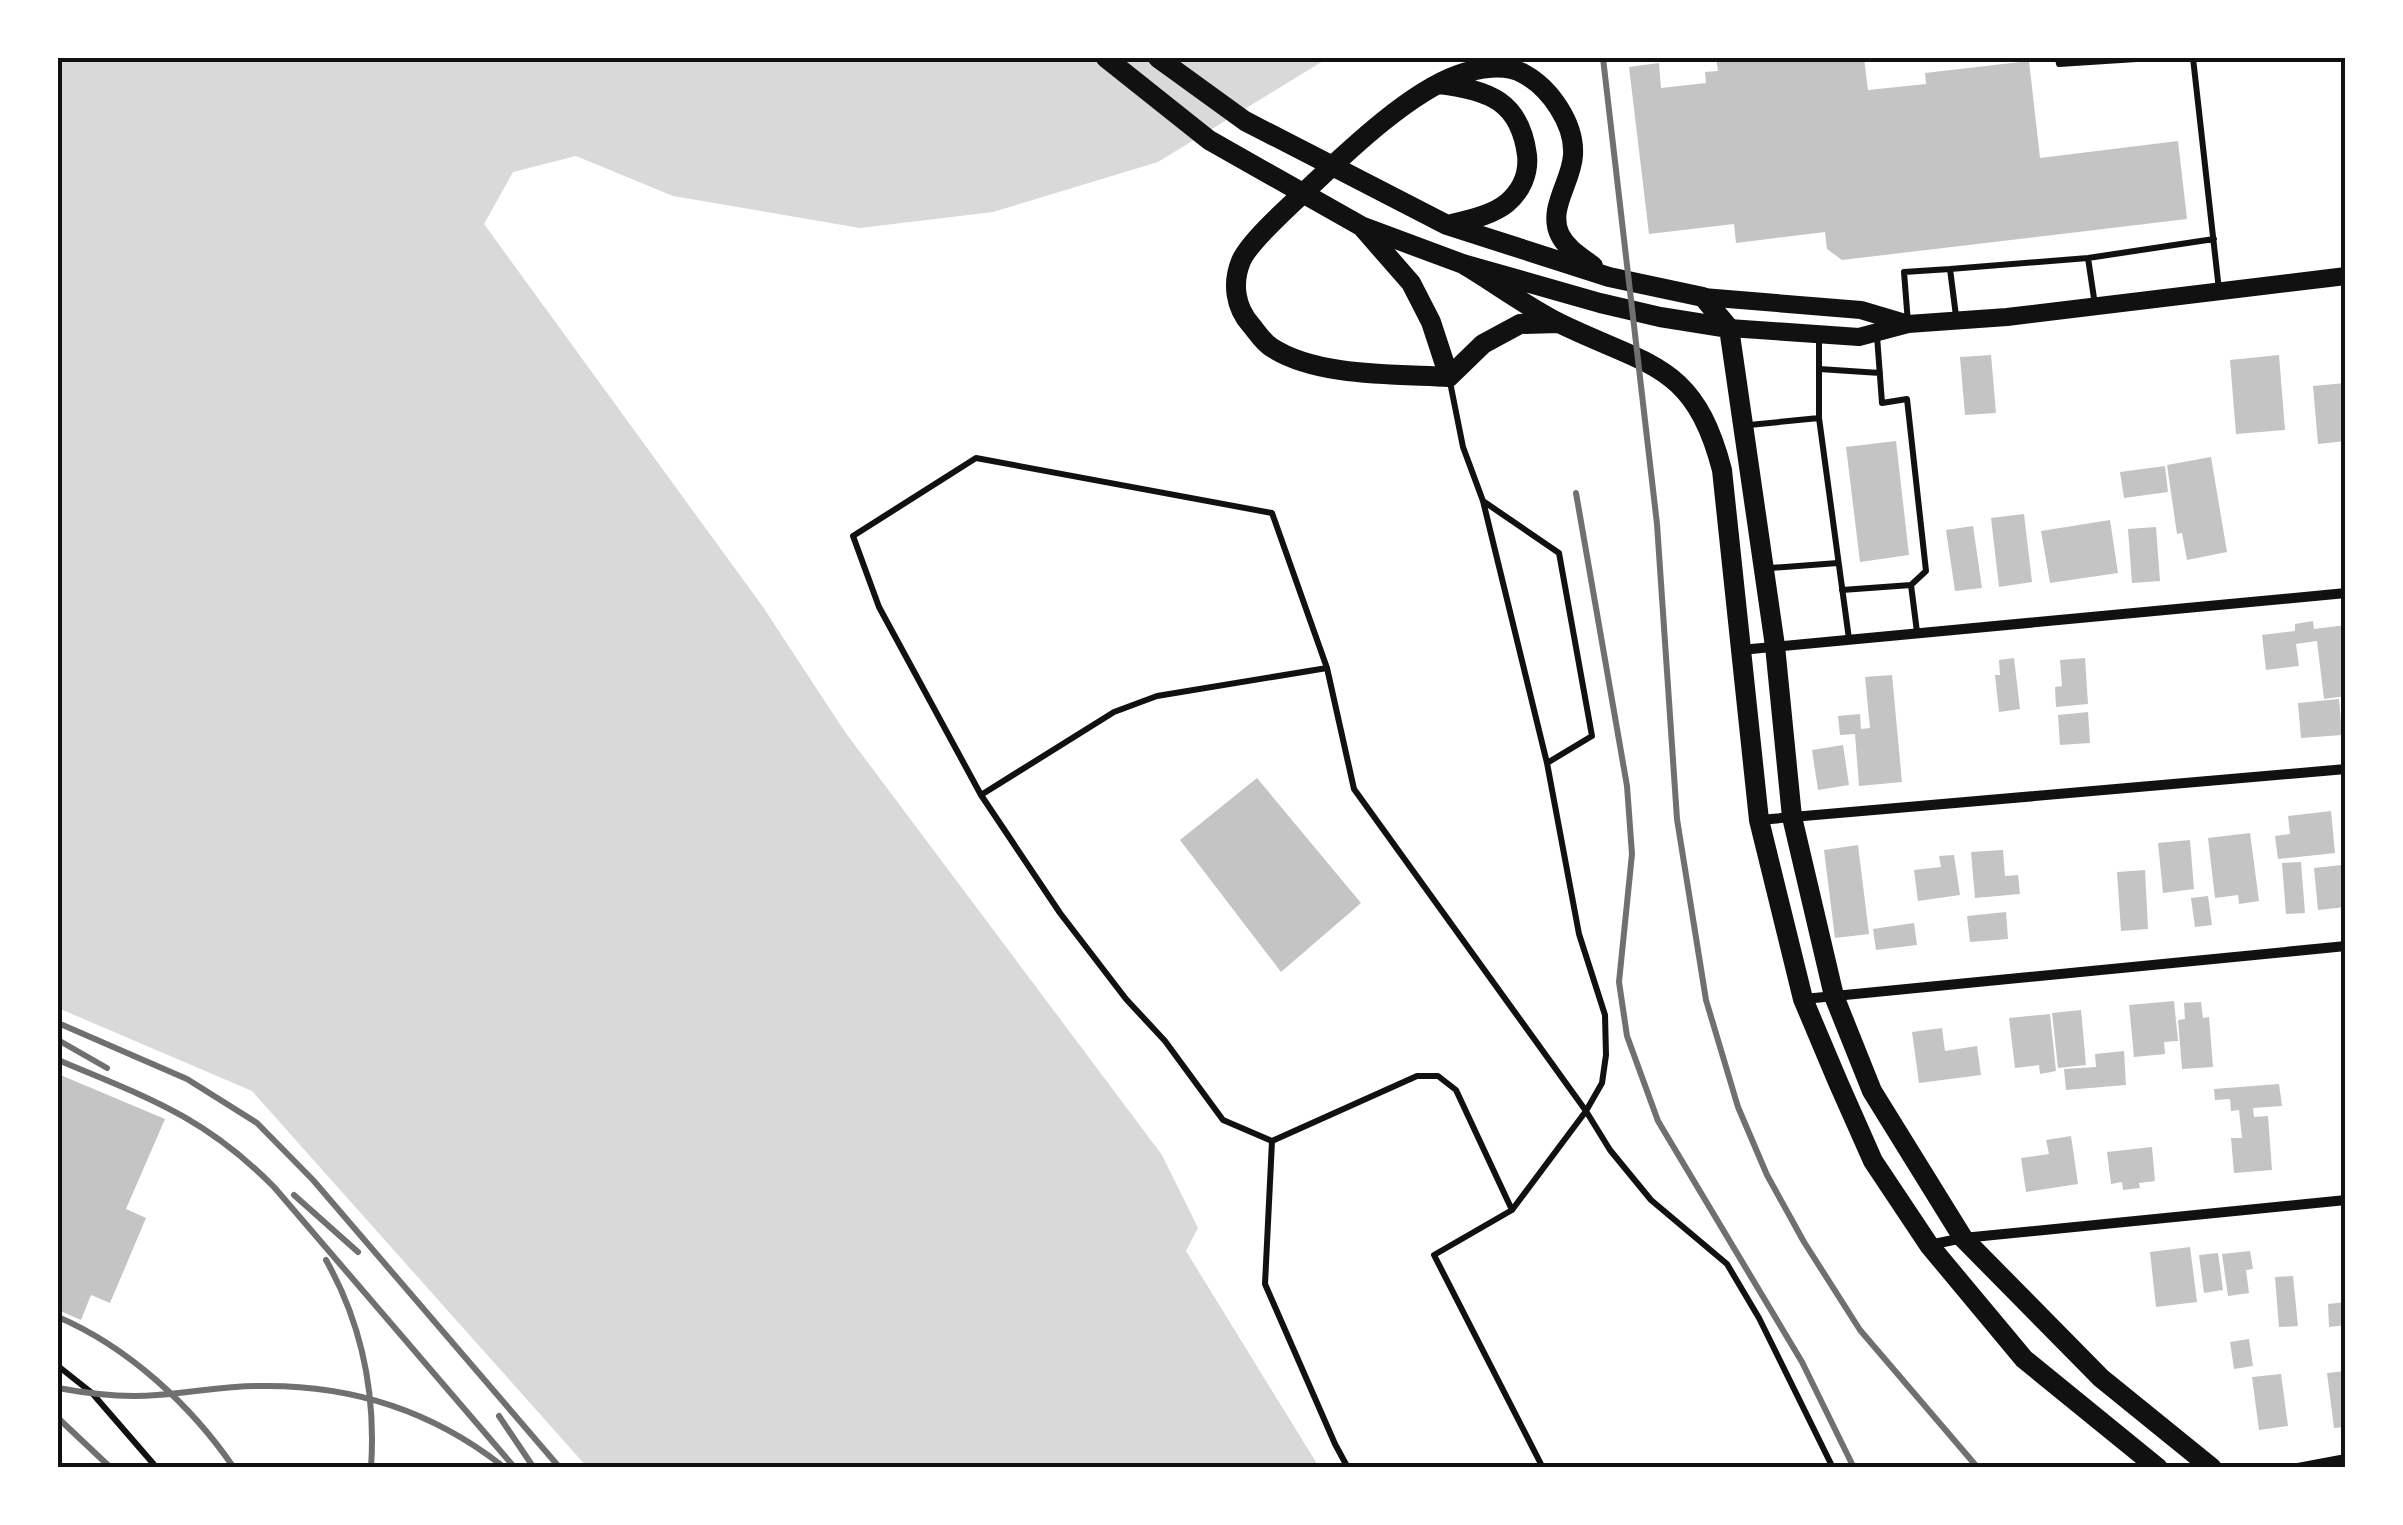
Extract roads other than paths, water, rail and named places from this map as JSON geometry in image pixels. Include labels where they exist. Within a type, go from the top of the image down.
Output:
[{"type":"main road","points":[[1106,58],[1209,140],[1361,226],[1463,264],[1630,310],[1728,328],[1858,337],[1908,324],[2095,307],[2346,276]]},
{"type":"main road","points":[[1158,58],[1245,121],[1447,226],[1609,277],[1703,296],[1860,310],[1908,324]]},
{"type":"main road","points":[[1449,378],[1318,366],[1270,346],[1242,316],[1235,293],[1241,260],[1280,215],[1353,146],[1437,84],[1460,74],[1494,67],[1522,72],[1546,90],[1563,114],[1574,153],[1556,214],[1558,232],[1569,248],[1609,277]]},
{"type":"main road","points":[[1437,84],[1471,88],[1504,104],[1523,127],[1528,162],[1522,188],[1504,206],[1447,226]]},
{"type":"main road","points":[[1361,226],[1411,283],[1431,322],[1449,378]]},
{"type":"main road","points":[[1463,264],[1559,322],[1666,373],[1694,398],[1712,432],[1722,470],[1759,820],[1803,1000],[1873,1161],[1929,1245],[2024,1359],[2158,1468]]},
{"type":"main road","points":[[1703,296],[1728,328],[1774,646],[1792,816],[1834,996],[1872,1091],[1963,1238],[2101,1378],[2212,1468]]},
{"type":"main road","points":[[1449,378],[1483,344],[1520,324],[1559,322]]},
{"type":"street","points":[[1741,650],[2346,593]]},
{"type":"street","points":[[1759,820],[2346,769]]},
{"type":"street","points":[[1803,1000],[2346,946]]},
{"type":"street","points":[[1929,1245],[1963,1238],[2346,1200]]},
{"type":"street","points":[[2298,1468],[2346,1459]]},
{"type":"lane","points":[[2058,58],[2059,64],[2152,58]]},
{"type":"lane","points":[[2193,58],[2219,291]]},
{"type":"lane","points":[[1908,324],[1904,272],[2088,258],[2214,239]]},
{"type":"lane","points":[[2088,258],[2095,307]]},
{"type":"lane","points":[[1950,269],[1956,321]]},
{"type":"lane","points":[[1842,590],[1911,585],[1926,571],[1906,399],[1882,403],[1876,332]]},
{"type":"lane","points":[[1819,335],[1819,418],[1849,640]]},
{"type":"lane","points":[[1819,369],[1880,373]]},
{"type":"lane","points":[[1449,378],[1463,447],[1482,502],[1547,763],[1579,934],[1605,1015],[1602,1083],[1586,1111],[1512,1210],[1434,1255],[1544,1468]]},
{"type":"lane","points":[[1743,426],[1819,418]]},
{"type":"lane","points":[[1512,1210],[1456,1090],[1438,1076],[1417,1076],[1272,1141],[1223,1120],[1166,1041],[1126,998],[1060,913],[981,795],[878,607],[853,536],[976,458],[1272,513],[1327,668],[1354,789],[1610,1150],[1651,1200],[1727,1264],[1760,1318],[1833,1468]]},
{"type":"lane","points":[[1482,502],[1560,553],[1592,736],[1547,763]]},
{"type":"lane","points":[[1763,568],[1838,563]]},
{"type":"lane","points":[[1911,585],[1918,634]]},
{"type":"lane","points":[[981,795],[1114,712],[1157,696],[1327,668]]},
{"type":"lane","points":[[1272,1141],[1266,1284],[1348,1468]]},
{"type":"lane","points":[[58,1366],[92,1394],[157,1468]]},
{"type":"railway","points":[[1603,58],[1657,524],[1677,819],[1706,1000],[1738,1107],[1767,1175],[1804,1242],[1860,1330],[1978,1468]]},
{"type":"railway","points":[[1576,493],[1627,786],[1632,854],[1619,982],[1627,1036],[1658,1121],[1802,1362],[1854,1468]]},
{"type":"railway","points":[[58,1023],[187,1079],[257,1123],[313,1180],[560,1468]]},
{"type":"railway","points":[[58,1040],[107,1068]]},
{"type":"railway","points":[[58,1060],[173,1111],[223,1142],[248,1163],[274,1187],[515,1468]]},
{"type":"railway","points":[[294,1195],[358,1252]]},
{"type":"railway","points":[[326,1260],[349,1309],[364,1361],[371,1414],[371,1468]]},
{"type":"railway","points":[[58,1317],[109,1344],[156,1380],[198,1422],[234,1468]]},
{"type":"railway","points":[[58,1388],[132,1396],[244,1386],[290,1387],[354,1395],[445,1428],[500,1464]]},
{"type":"railway","points":[[499,1416],[534,1468]]},
{"type":"railway","points":[[58,1418],[111,1468]]}]
